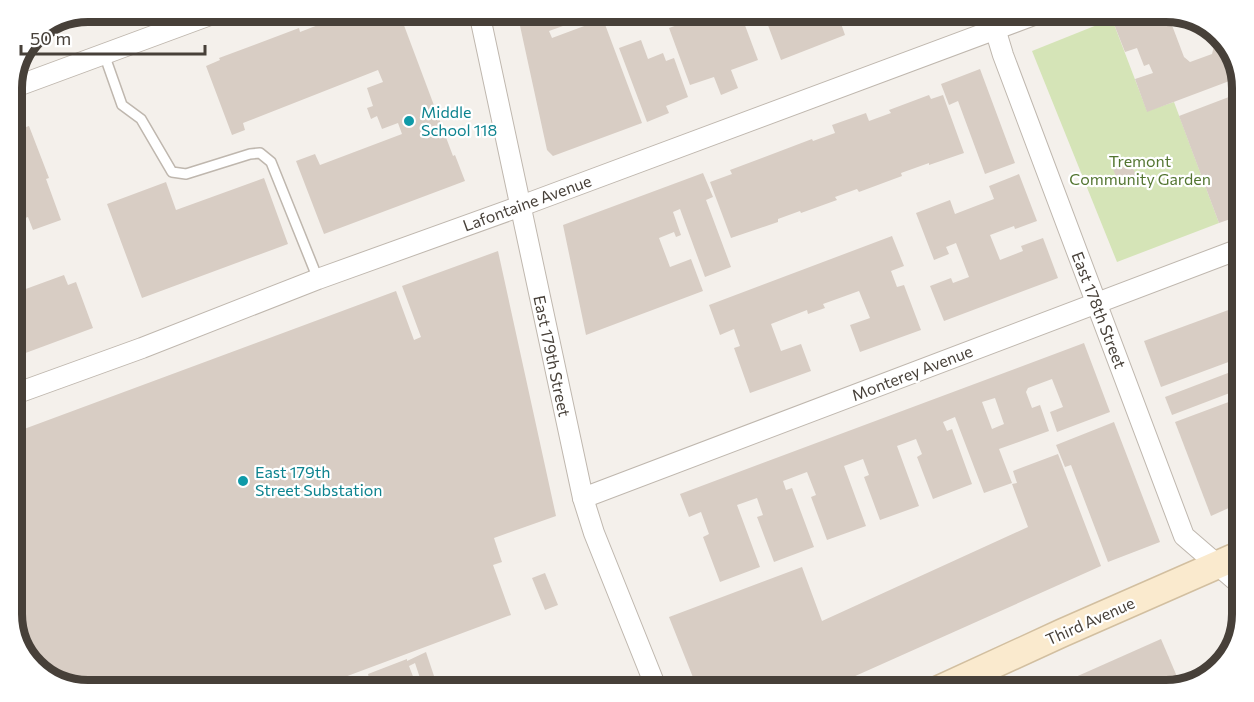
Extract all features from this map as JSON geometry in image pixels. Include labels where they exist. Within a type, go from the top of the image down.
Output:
[{"type":"main road","name":"Third Avenue","points":[[960,680],[1232,559]]},
{"type":"street","points":[[23,84],[191,22]]},
{"type":"street","name":"East 179th Street","points":[[481,22],[583,498],[594,533],[653,680]]},
{"type":"street","name":"Lafontaine Avenue","points":[[23,391],[142,348],[318,279],[521,206],[989,22]]},
{"type":"street","name":"East 178th Street","points":[[992,22],[1184,536],[1232,578]]},
{"type":"street","name":"Monterey Avenue","points":[[583,498],[1231,252]]},
{"type":"lane","points":[[104,54],[122,105],[141,120],[172,172],[186,174],[250,154],[260,153],[271,162],[318,279]]},
{"type":"green space","name":"Tremont Community Garden","points":[[1104,22],[1113,22],[1147,111],[1174,102],[1219,223],[1117,262],[1032,51]]},
{"type":"building","name":"Middle School 118","points":[[326,22],[403,22],[453,156],[455,155],[465,181],[324,234],[296,161],[315,154],[320,165],[402,134],[398,123],[382,129],[377,116],[371,119],[367,108],[373,106],[367,88],[383,82],[378,70],[243,123],[245,130],[232,135],[206,66],[220,60],[219,58],[299,28],[300,32]]},
{"type":"building","points":[[519,22],[574,22],[549,31],[552,38],[595,22],[604,22],[642,123],[553,156],[547,150]]},
{"type":"building","points":[[686,22],[744,22],[758,60],[731,70],[738,88],[721,95],[714,77],[690,85],[669,28]]},
{"type":"building","points":[[767,22],[840,22],[845,35],[781,60]]},
{"type":"building","points":[[1113,22],[1171,23],[1184,57],[1190,62],[1212,54],[1213,43],[1225,59],[1231,81],[1147,112],[1135,79],[1153,73],[1149,64],[1144,66],[1137,48],[1125,52]]},
{"type":"building","points":[[641,40],[648,59],[663,53],[666,61],[674,58],[688,97],[666,106],[669,113],[647,122],[619,48]]},
{"type":"building","points":[[980,69],[1015,163],[985,174],[958,101],[949,105],[941,84]]},
{"type":"building","points":[[929,95],[931,99],[943,95],[964,153],[901,173],[902,176],[859,192],[857,189],[835,197],[837,200],[801,213],[800,211],[778,219],[778,222],[731,238],[710,182],[732,174],[730,170],[812,139],[813,141],[835,133],[832,125],[866,113],[869,121],[891,113],[889,110]]},
{"type":"building","points":[[1231,96],[1231,219],[1219,223],[1179,116]]},
{"type":"building","points":[[29,126],[49,178],[46,179],[61,220],[33,230],[28,217],[23,219],[23,128]]},
{"type":"building","points":[[1131,162],[1138,182],[1121,189],[1113,169]]},
{"type":"building","points":[[703,173],[713,197],[706,200],[731,267],[705,277],[680,209],[673,212],[681,235],[676,237],[674,232],[659,238],[670,267],[691,259],[703,291],[586,335],[563,225]]},
{"type":"building","points":[[1019,174],[1037,221],[990,235],[1000,260],[1023,251],[1021,246],[1043,238],[1058,278],[944,321],[930,286],[951,278],[953,283],[969,277],[956,243],[946,247],[949,254],[934,260],[916,213],[950,200],[955,214],[994,199],[989,186]]},
{"type":"building","points":[[264,178],[288,244],[142,298],[107,204],[166,182],[176,210]]},
{"type":"building","points":[[892,236],[904,266],[891,271],[897,287],[904,285],[921,330],[860,352],[850,325],[870,318],[859,291],[823,304],[825,308],[808,314],[807,310],[771,324],[781,351],[801,344],[811,371],[750,393],[734,348],[740,346],[734,329],[720,335],[709,305]]},
{"type":"building","name":"East 179th Street Substation","points":[[498,251],[556,516],[494,538],[502,562],[493,565],[511,615],[337,680],[88,680],[55,671],[45,663],[29,643],[23,618],[23,549],[25,548],[23,543],[23,429],[396,291],[414,340],[421,337],[402,286]]},
{"type":"building","points":[[64,275],[68,285],[76,282],[93,328],[23,354],[23,290]]},
{"type":"building","points":[[1231,309],[1232,361],[1161,387],[1144,341]]},
{"type":"building","points":[[1084,343],[1110,412],[1057,432],[1050,412],[1063,407],[1052,379],[1028,388],[1026,392],[1032,408],[1040,405],[1049,431],[999,449],[1012,483],[984,493],[955,417],[943,422],[947,431],[952,429],[972,484],[933,499],[917,457],[922,454],[916,439],[897,446],[919,506],[880,520],[864,477],[869,475],[863,459],[844,466],[866,526],[827,540],[811,497],[816,495],[807,472],[783,481],[786,490],[792,488],[814,547],[774,562],[757,517],[763,515],[757,498],[737,505],[760,567],[720,582],[703,537],[709,534],[701,512],[689,517],[680,494]],"holes":[[[995,398],[1004,424],[992,429],[982,402]]]},
{"type":"building","points":[[1228,373],[1232,382],[1232,392],[1172,415],[1165,397]]},
{"type":"building","points":[[1232,401],[1232,507],[1211,516],[1175,422]]},
{"type":"building","points":[[1114,422],[1160,542],[1108,562],[1071,465],[1065,467],[1056,445]]},
{"type":"building","points":[[1058,454],[1101,566],[846,680],[694,680],[669,617],[802,567],[822,621],[1028,527],[1012,484],[1017,483],[1013,471]]},
{"type":"building","points":[[545,573],[558,605],[545,610],[532,578]]},
{"type":"building","points":[[1161,639],[1178,678],[1166,680],[1069,680]]},
{"type":"building","points":[[426,652],[435,679],[421,680],[415,663],[409,666],[414,679],[411,680],[363,680],[369,678],[368,674],[407,659],[407,661]]},
{"type":"place","name":"Middle School 118","points":[[409,121]]},
{"type":"place","name":"East 179th Street Substation","points":[[243,481]]}]
